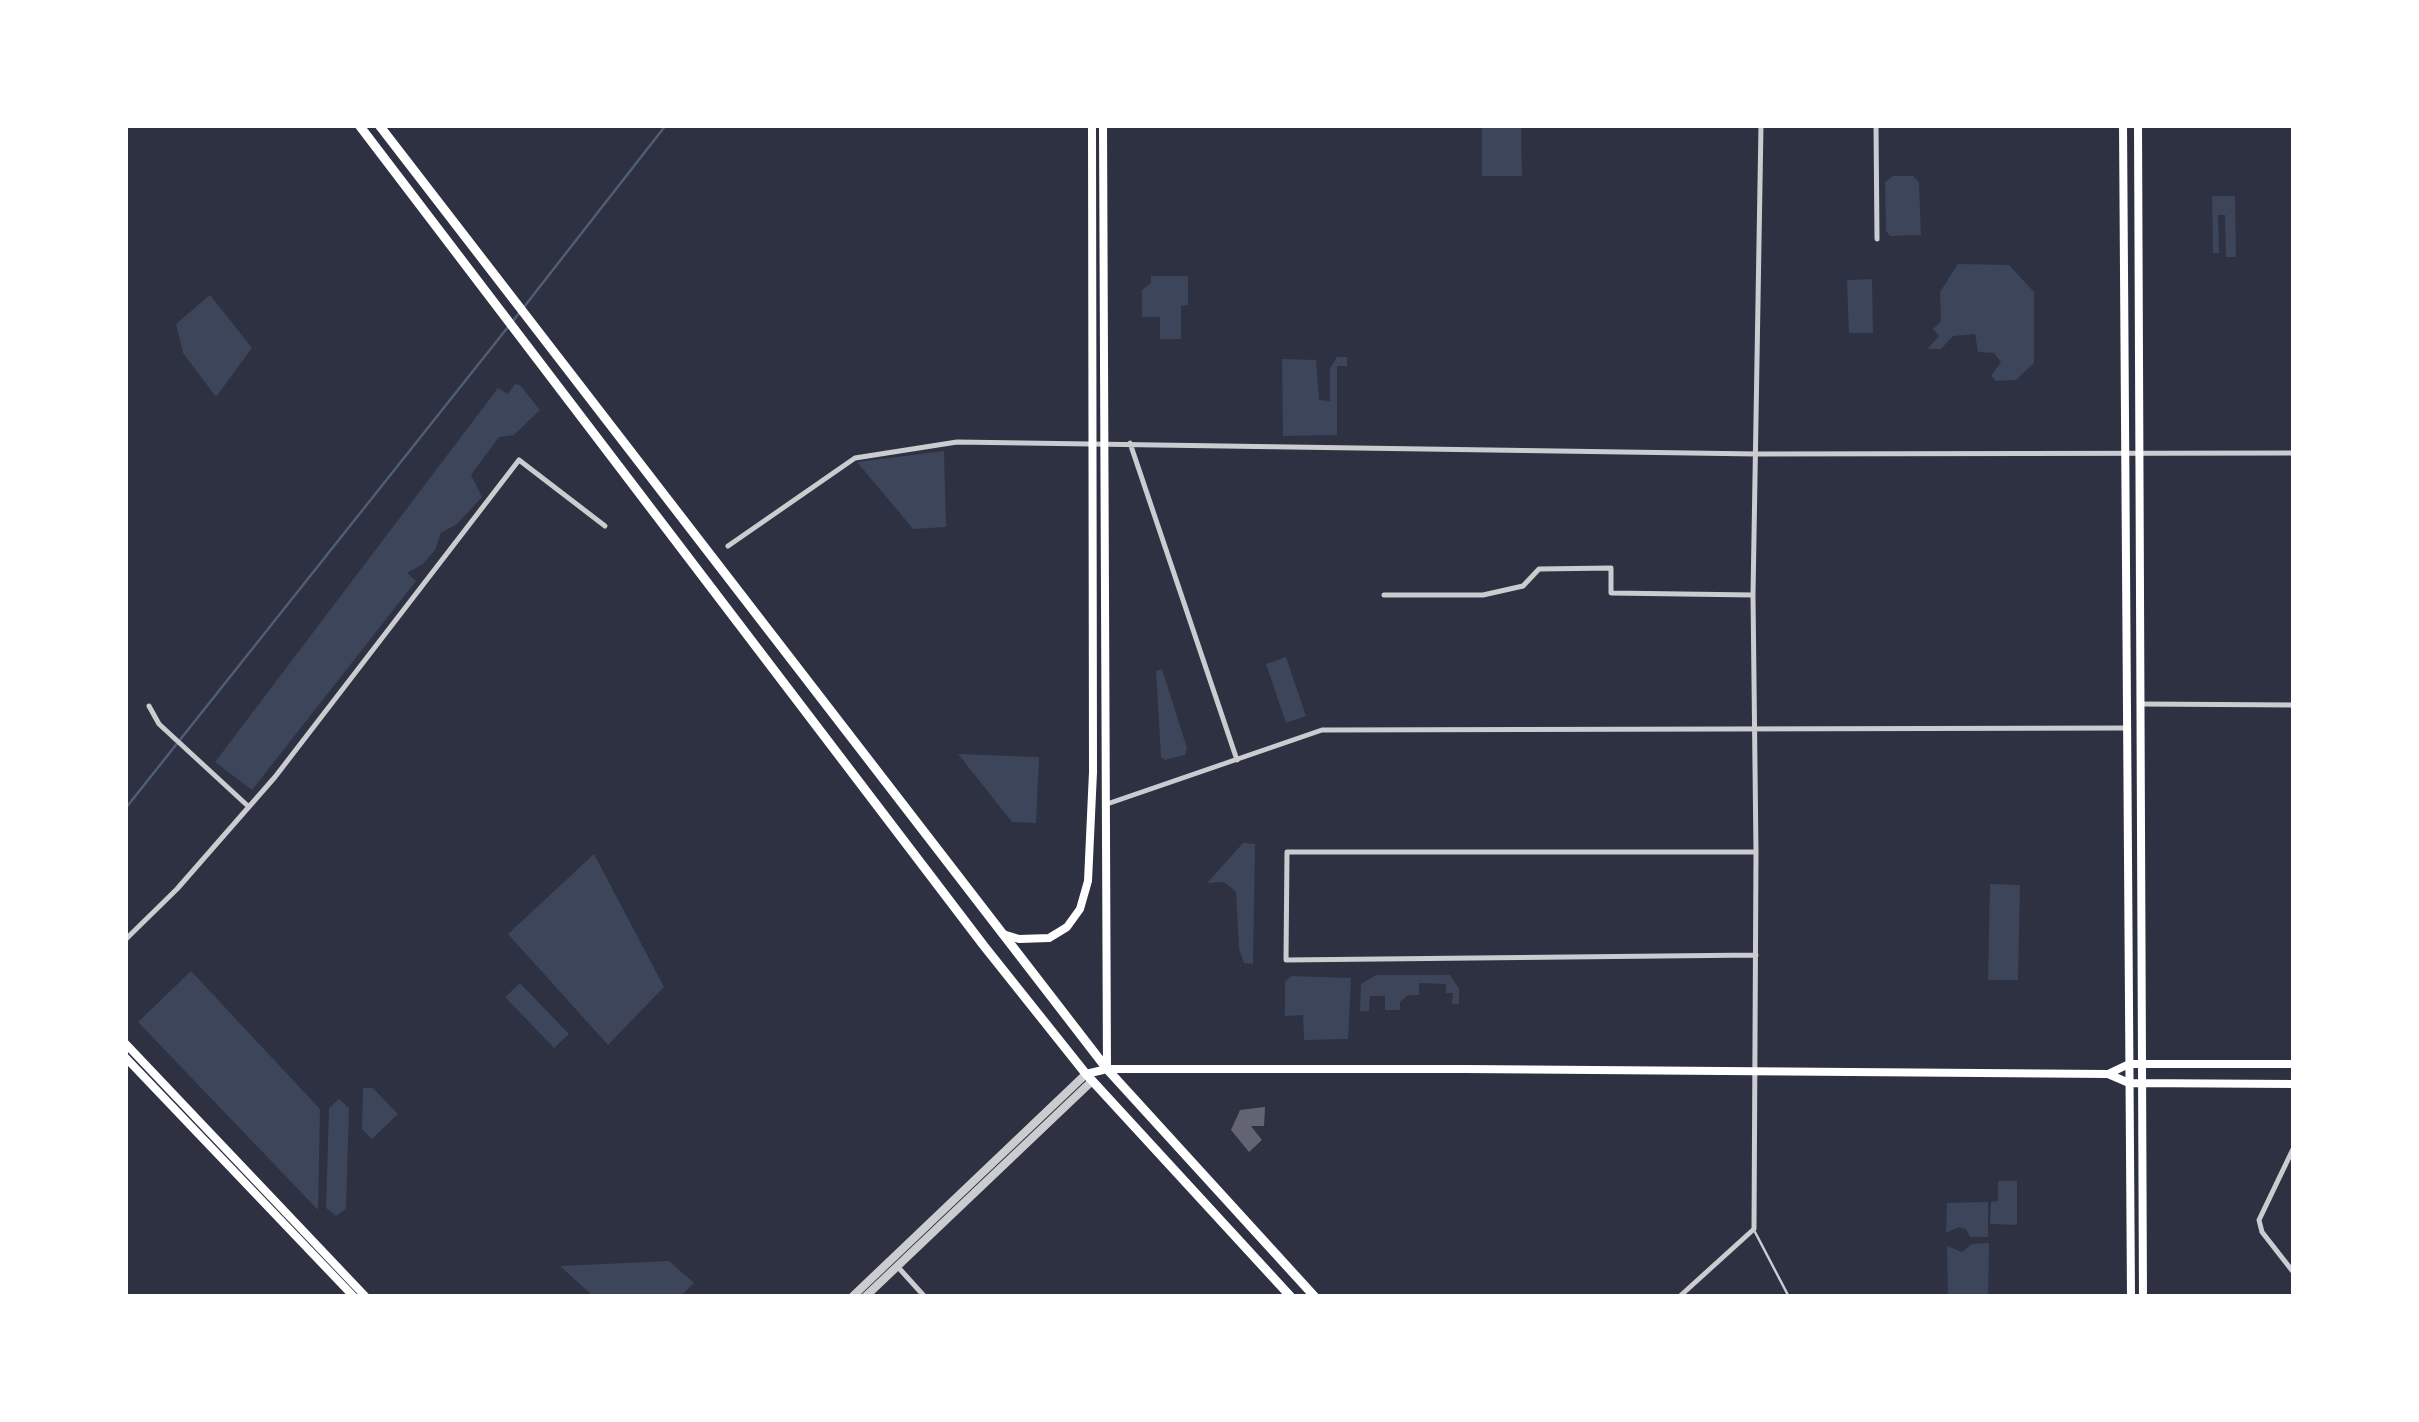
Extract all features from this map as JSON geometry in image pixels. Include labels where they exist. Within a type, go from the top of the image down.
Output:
[{"type":"main road","points":[[359,125],[984,946],[1089,1077],[1291,1297]]},
{"type":"main road","points":[[379,125],[1107,1069],[1315,1297]]},
{"type":"main road","points":[[1000,934],[1018,939],[1049,938],[1067,927],[1080,909],[1088,882],[1093,772],[1092,125]]},
{"type":"main road","points":[[1103,125],[1107,1069]]},
{"type":"main road","points":[[2123,125],[2131,1297]]},
{"type":"main road","points":[[2138,125],[2144,1297]]},
{"type":"main road","points":[[125,1043],[366,1297]]},
{"type":"main road","points":[[125,1057],[354,1297]]},
{"type":"main road","points":[[2108,1074],[2129,1064],[2294,1064]]},
{"type":"main road","points":[[1089,1077],[1107,1069],[2108,1074],[2129,1083],[2294,1084]]},
{"type":"street","points":[[1679,1297],[1754,1228],[1754,595],[1761,125]]},
{"type":"street","points":[[1876,125],[1877,239]]},
{"type":"street","points":[[728,546],[854,458],[957,442],[1757,454],[2294,454]]},
{"type":"street","points":[[1130,443],[1237,760]]},
{"type":"street","points":[[125,940],[177,889],[248,807],[519,460],[605,526]]},
{"type":"street","points":[[1384,596],[1483,595],[1523,586],[1539,569],[1611,568],[1611,594],[1754,595]]},
{"type":"street","points":[[2140,704],[2294,705]]},
{"type":"street","points":[[149,706],[160,724],[248,807]]},
{"type":"street","points":[[1104,805],[1322,730],[2127,728]]},
{"type":"street","points":[[1756,852],[1287,852],[1286,960],[1756,955]]},
{"type":"street","points":[[852,1297],[894,1263],[1089,1077]]},
{"type":"street","points":[[2294,1147],[2259,1220],[2262,1232],[2294,1273]]},
{"type":"street","points":[[865,1297],[894,1263]]},
{"type":"street","points":[[894,1263],[925,1297]]},
{"type":"lane","points":[[1754,1228],[1789,1297]]},
{"type":"shaded area","points":[[1482,125],[1521,125],[1522,176],[1482,176]]},
{"type":"shaded area","points":[[1893,176],[1913,176],[1919,182],[1921,235],[1890,236],[1886,231],[1885,182]]},
{"type":"shaded area","points":[[2212,196],[2235,196],[2236,257],[2226,257],[2225,215],[2218,215],[2219,253],[2213,253]]},
{"type":"shaded area","points":[[1958,264],[2009,265],[2034,292],[2034,363],[2016,380],[1996,381],[1991,376],[2001,362],[1994,353],[1978,352],[1975,334],[1953,336],[1941,349],[1927,349],[1939,336],[1933,329],[1941,321],[1940,292]]},
{"type":"shaded area","points":[[1151,276],[1188,276],[1188,305],[1181,306],[1181,339],[1160,339],[1160,317],[1142,317],[1142,290],[1151,283]]},
{"type":"shaded area","points":[[1872,279],[1873,333],[1849,333],[1847,280]]},
{"type":"shaded area","points":[[210,295],[252,348],[216,397],[183,353],[176,324]]},
{"type":"shaded area","points":[[1337,357],[1347,357],[1347,366],[1337,366],[1337,435],[1283,436],[1282,359],[1316,360],[1319,400],[1330,401],[1330,368]]},
{"type":"shaded area","points":[[515,384],[540,410],[514,435],[499,437],[471,475],[482,497],[457,524],[441,533],[435,550],[423,564],[407,573],[416,581],[252,790],[215,762],[498,388],[508,394]]},
{"type":"shaded area","points":[[944,451],[946,527],[913,529],[857,462]]},
{"type":"shaded area","points":[[1286,657],[1306,716],[1286,723],[1266,664]]},
{"type":"shaded area","points":[[1162,669],[1187,748],[1185,755],[1165,760],[1161,757],[1156,671]]},
{"type":"shaded area","points":[[958,754],[1039,757],[1036,823],[1012,822]]},
{"type":"shaded area","points":[[1243,843],[1255,844],[1253,964],[1244,963],[1239,949],[1236,892],[1224,882],[1207,883]]},
{"type":"shaded area","points":[[594,854],[664,987],[608,1045],[508,934]]},
{"type":"shaded area","points":[[1990,884],[2020,885],[2018,980],[1988,980]]},
{"type":"shaded area","points":[[191,971],[320,1109],[318,1210],[138,1022]]},
{"type":"shaded area","points":[[1376,975],[1450,975],[1459,989],[1459,1004],[1452,1004],[1453,993],[1446,993],[1446,984],[1419,983],[1419,995],[1408,995],[1400,1002],[1400,1010],[1385,1010],[1385,996],[1370,996],[1369,1011],[1360,1011],[1361,984]]},
{"type":"shaded area","points":[[1291,976],[1351,978],[1348,1039],[1304,1040],[1303,1015],[1285,1016],[1285,982]]},
{"type":"shaded area","points":[[520,983],[569,1034],[554,1048],[505,997]]},
{"type":"shaded area","points":[[363,1088],[373,1088],[398,1114],[372,1139],[362,1129]]},
{"type":"shaded area","points":[[339,1099],[349,1108],[346,1209],[336,1216],[326,1208],[329,1108]]},
{"type":"shaded area","points":[[1998,1181],[2017,1181],[2017,1225],[1990,1224],[1991,1202],[1998,1201]]},
{"type":"shaded area","points":[[1988,1202],[1988,1237],[1970,1237],[1966,1229],[1959,1227],[1946,1233],[1947,1203]]},
{"type":"shaded area","points":[[1989,1243],[1988,1297],[1948,1297],[1947,1246],[1962,1252],[1972,1244]]},
{"type":"shaded area","points":[[669,1261],[694,1283],[680,1297],[594,1297],[560,1266]]},
{"type":"building","points":[[1265,1107],[1264,1126],[1251,1126],[1262,1140],[1249,1152],[1231,1130],[1240,1110]]},
{"type":"waterway","points":[[513,321],[666,125]]},
{"type":"waterway","points":[[125,809],[508,327]]}]
